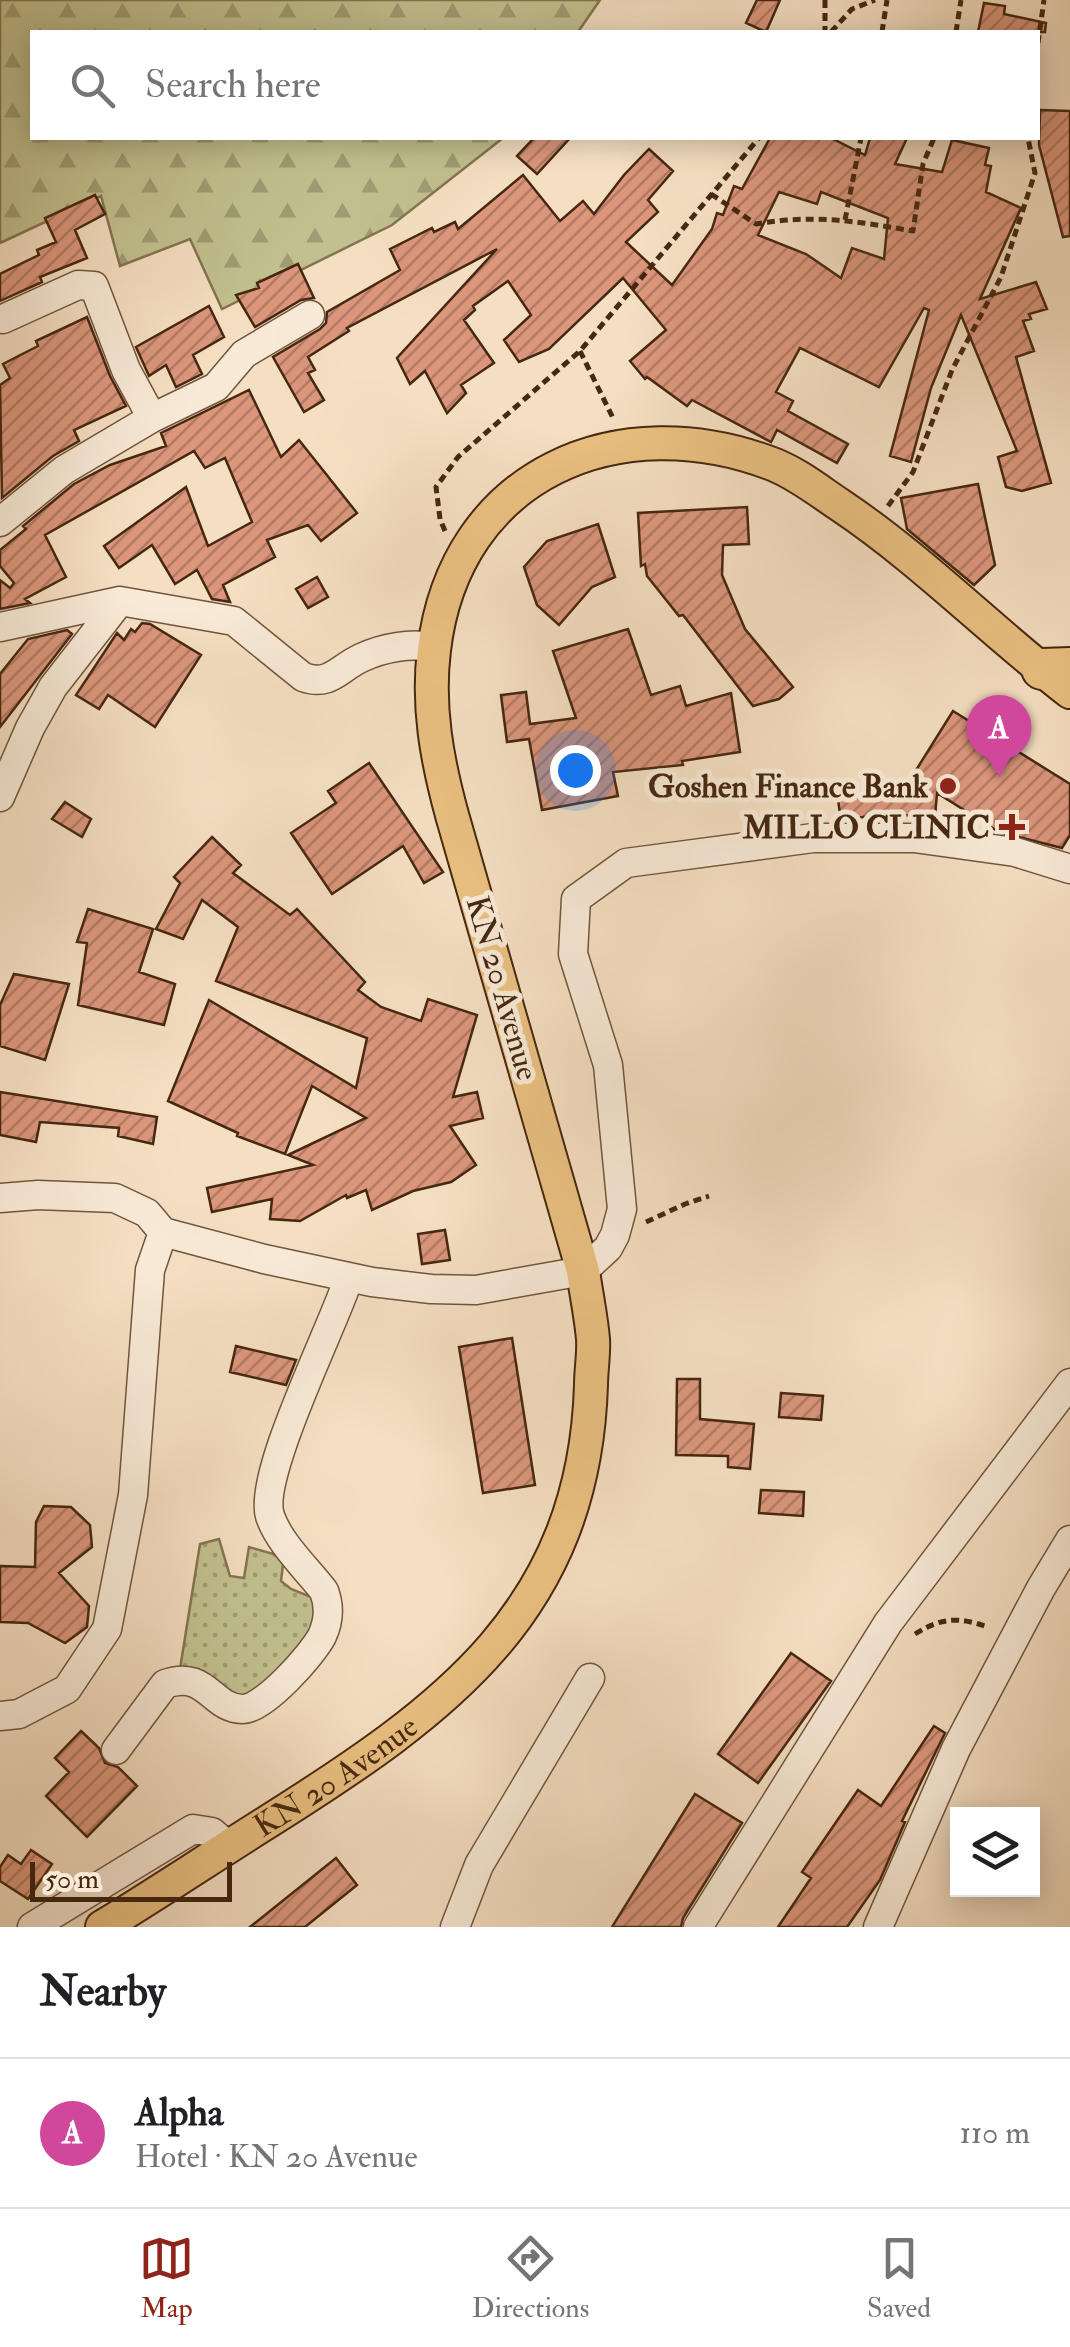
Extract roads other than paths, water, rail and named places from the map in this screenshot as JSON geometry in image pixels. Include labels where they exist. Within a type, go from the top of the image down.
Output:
[{"type":"main road","name":"KN 20 Avenue","points":[[102,1927],[313,1793],[418,1718],[496,1645],[530,1598],[569,1516],[586,1449],[593,1340],[583,1271],[437,761],[430,715],[434,648],[448,592],[459,564],[482,526],[519,488],[584,454],[636,442],[708,447],[778,466],[873,528],[1061,676]]},
{"type":"street","points":[[3,319],[78,285],[94,286],[126,370],[152,418]]},
{"type":"street","points":[[0,522],[64,470],[152,418],[216,387],[244,354],[310,315]]},
{"type":"street","points":[[0,626],[120,601],[234,621],[304,677],[316,682],[332,678],[361,658],[396,647],[434,648]]},
{"type":"street","points":[[0,798],[30,728],[53,687],[120,601]]},
{"type":"street","points":[[0,1198],[115,1198],[147,1214],[163,1232],[349,1277],[432,1289],[476,1290],[583,1271],[598,1260],[615,1235],[622,1209],[608,1064],[573,954],[576,899],[626,863],[812,838],[914,838],[1015,852],[1070,869]]},
{"type":"street","points":[[0,1716],[19,1714],[67,1689],[107,1629],[133,1495],[150,1270],[163,1232]]},
{"type":"street","points":[[116,1750],[166,1684],[188,1680],[198,1683],[230,1706],[246,1709],[262,1702],[306,1659],[321,1637],[329,1604],[324,1591],[277,1530],[268,1508],[281,1448],[349,1277]]},
{"type":"street","points":[[698,1927],[872,1648],[1070,1383]]},
{"type":"street","points":[[878,1927],[956,1749],[1070,1540]]},
{"type":"street","points":[[455,1927],[479,1865],[590,1678]]},
{"type":"street","points":[[32,1927],[193,1829],[212,1832],[228,1846]]},
{"type":"place","name":"Alpha","points":[[999,777]]},
{"type":"place","name":"Goshen Finance Bank","points":[[948,786]]},
{"type":"place","name":"MILLO CLINIC","points":[[1012,827]]}]
